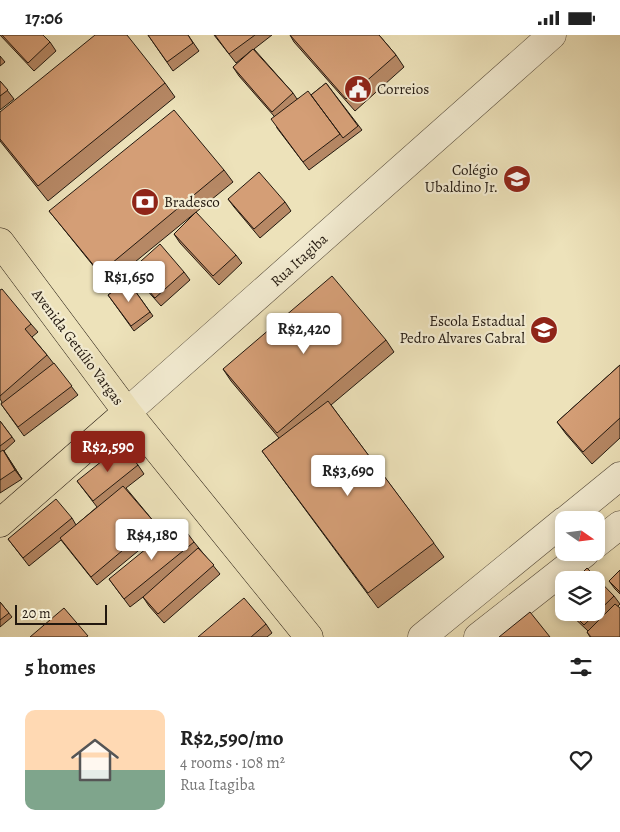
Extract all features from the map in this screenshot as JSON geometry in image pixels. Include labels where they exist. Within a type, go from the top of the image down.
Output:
[{"type":"main road","name":"Avenida Getúlio Vargas","points":[[0,242],[127,412],[309,637]]},
{"type":"main road","name":"Rua Itagiba","points":[[0,523],[127,412]]},
{"type":"street","name":"Rua Itagiba","points":[[127,412],[552,35]]},
{"type":"street","points":[[578,511],[619,480]]},
{"type":"street","points":[[605,537],[620,525]]},
{"type":"street","points":[[422,637],[555,529]]},
{"type":"street","points":[[478,637],[575,561]]},
{"type":"building","points":[[2,35],[43,35],[50,42],[28,63]]},
{"type":"building","points":[[95,35],[127,35],[165,83],[38,186],[0,139],[0,112]]},
{"type":"building","points":[[148,35],[188,35],[193,43],[167,62]]},
{"type":"building","points":[[215,35],[255,35],[229,54]]},
{"type":"building","name":"Correios","points":[[290,35],[379,35],[396,55],[346,99]]},
{"type":"building","points":[[253,49],[293,93],[272,112],[233,67]]},
{"type":"building","points":[[0,81],[8,90],[0,96]]},
{"type":"building","points":[[326,83],[358,126],[343,138],[311,95]]},
{"type":"building","points":[[308,91],[340,134],[303,162],[271,119]]},
{"type":"building","name":"Bradesco","points":[[174,110],[224,170],[100,273],[49,211]]},
{"type":"building","points":[[259,172],[285,202],[254,229],[228,199]]},
{"type":"building","points":[[196,212],[236,255],[213,276],[174,234]]},
{"type":"building","points":[[160,244],[184,272],[155,298],[131,270]]},
{"type":"building","points":[[332,276],[386,340],[277,433],[223,369]]},
{"type":"building","points":[[128,281],[150,312],[131,326],[108,295]]},
{"type":"building","points":[[2,289],[31,324],[25,329],[47,355],[0,396],[0,290]]},
{"type":"building","points":[[54,363],[72,386],[18,427],[1,404]]},
{"type":"building","points":[[620,365],[620,418],[583,452],[557,422]]},
{"type":"building","points":[[328,401],[434,543],[368,593],[262,451]]},
{"type":"building","points":[[0,421],[12,437],[0,446]]},
{"type":"building","points":[[122,445],[138,465],[93,501],[77,481]]},
{"type":"building","points":[[3,450],[15,470],[0,480],[0,452]]},
{"type":"building","points":[[123,486],[155,523],[91,577],[60,538]]},
{"type":"building","points":[[56,499],[72,518],[23,558],[8,539]]},
{"type":"building","points":[[179,522],[194,542],[124,599],[109,579]]},
{"type":"building","points":[[198,548],[214,565],[158,614],[143,597]]},
{"type":"building","points":[[620,570],[620,592],[609,581]]},
{"type":"building","points":[[605,587],[614,596],[605,605]]},
{"type":"building","points":[[244,598],[266,624],[251,637],[198,637]]},
{"type":"building","points":[[0,602],[9,613],[0,620]]},
{"type":"building","points":[[615,604],[620,608],[620,637],[591,637],[587,632],[598,621],[605,621],[605,614]]},
{"type":"building","points":[[64,608],[88,636],[30,637]]},
{"type":"building","points":[[530,612],[550,637],[499,637]]},
{"type":"building","points":[[580,621],[588,621],[584,625]]},
{"type":"place","name":"Correios","points":[[358,89]]},
{"type":"place","name":"Colégio Ubaldino Jr.","points":[[517,179]]},
{"type":"place","name":"Bradesco","points":[[145,202]]},
{"type":"place","name":"Escola Estadual Pedro Alvares Cabral","points":[[544,330]]}]
